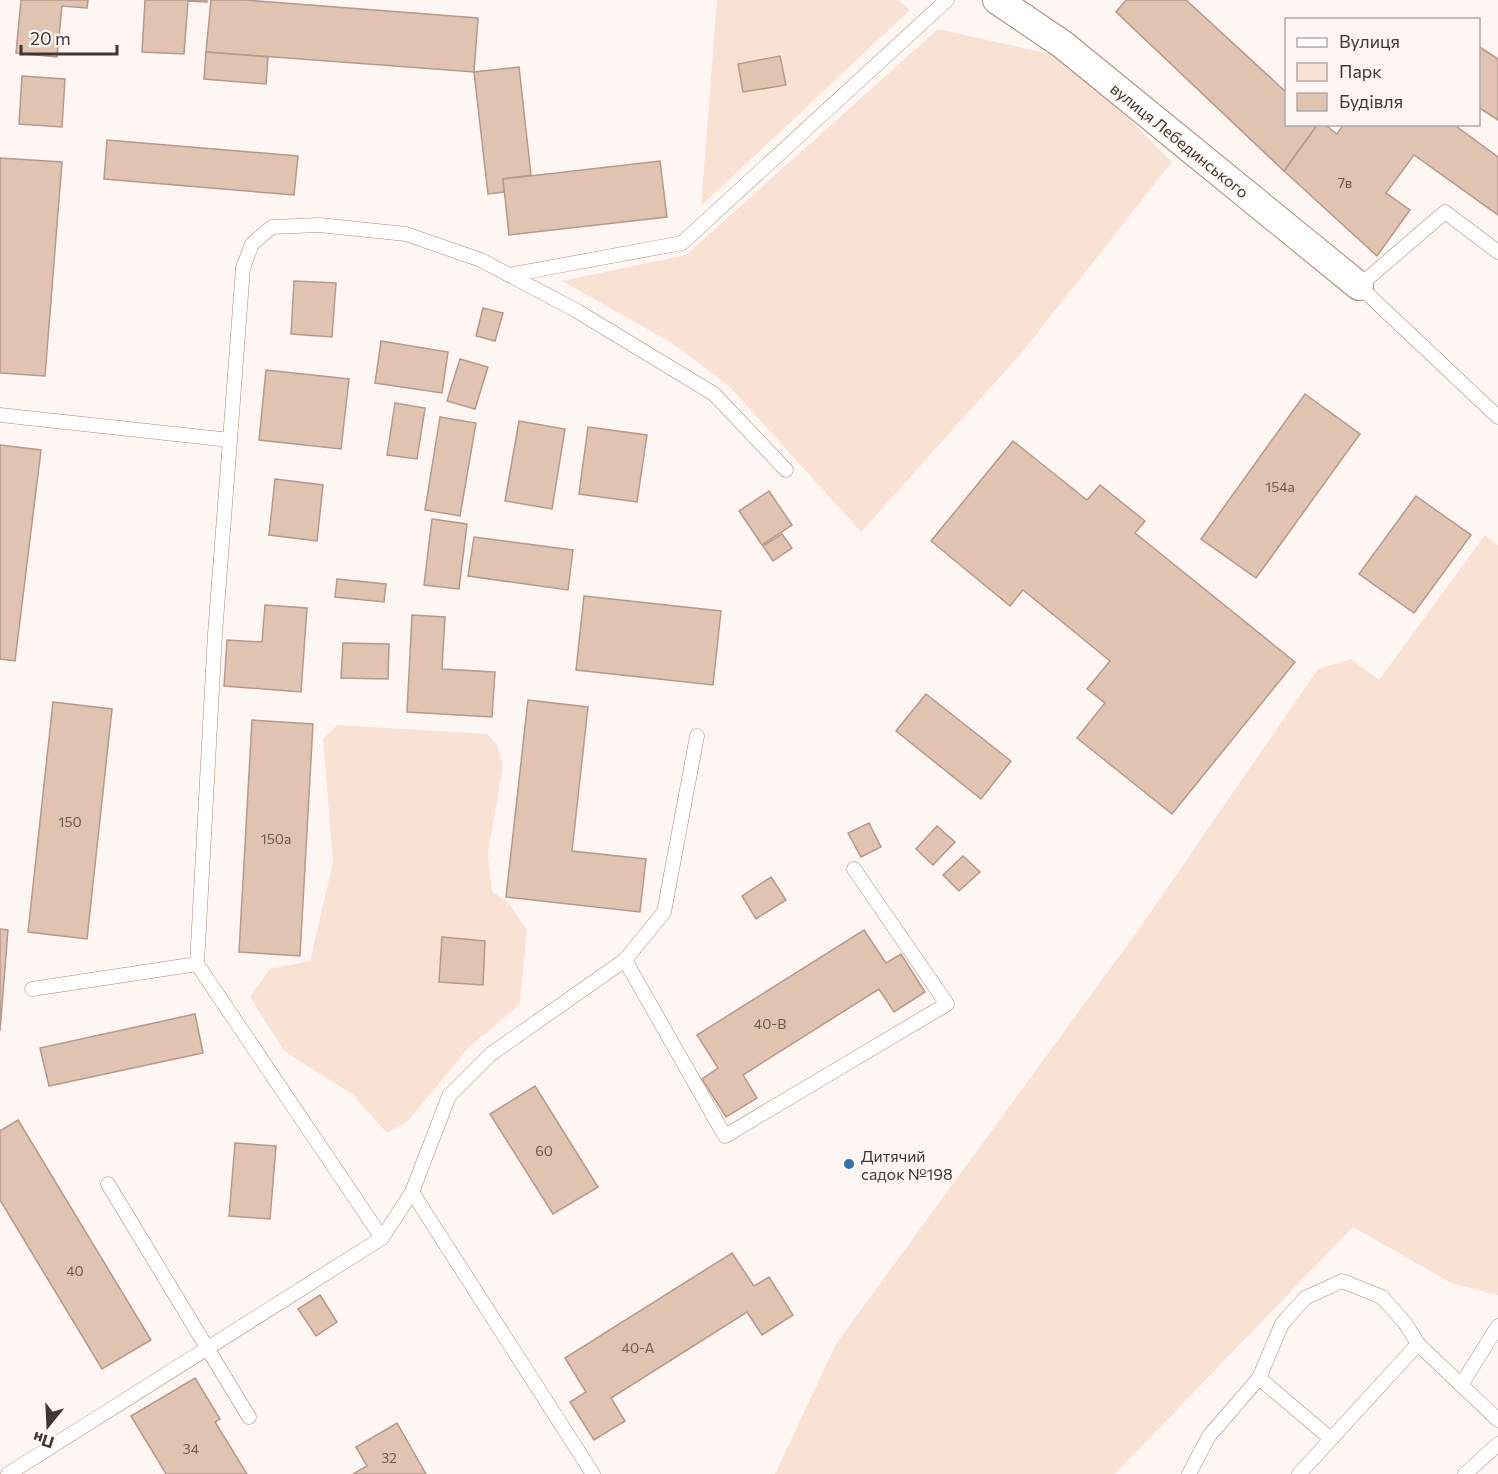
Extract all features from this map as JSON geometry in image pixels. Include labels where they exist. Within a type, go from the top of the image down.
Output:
[{"type":"street","name":"вулиця Лебединського","points":[[998,0],[1062,44],[1359,286]]},
{"type":"lane","points":[[509,275],[682,243],[947,0]]},
{"type":"lane","points":[[1498,252],[1445,212],[1359,286],[1498,417]]},
{"type":"lane","points":[[382,1238],[197,964],[215,634],[243,268],[252,244],[272,227],[318,225],[406,234],[481,260],[577,310],[714,394],[786,470]]},
{"type":"lane","points":[[0,415],[230,440]]},
{"type":"lane","points":[[8,1474],[382,1238],[412,1192],[449,1096],[490,1054],[625,960],[664,912],[697,736]]},
{"type":"lane","points":[[625,960],[725,1136],[947,1004],[854,869]]},
{"type":"lane","points":[[32,989],[197,964]]},
{"type":"lane","points":[[108,1184],[249,1417]]},
{"type":"lane","points":[[412,1192],[593,1474]]},
{"type":"lane","points":[[1189,1474],[1209,1436],[1259,1378],[1282,1324],[1305,1298],[1342,1281],[1382,1297],[1405,1323],[1418,1344],[1498,1420]]},
{"type":"lane","points":[[1461,1385],[1498,1326]]},
{"type":"lane","points":[[1299,1474],[1418,1344]]},
{"type":"lane","points":[[1259,1378],[1331,1439]]},
{"type":"lane","points":[[1466,1474],[1498,1444]]},
{"type":"green space","points":[[717,0],[898,0],[910,10],[701,206]]},
{"type":"green space","points":[[938,29],[1068,58],[1172,162],[1024,350],[861,532],[730,387],[672,343],[562,281],[686,255]]},
{"type":"green space","points":[[1485,535],[1498,545],[1498,1295],[1453,1284],[1353,1227],[1115,1474],[775,1474],[836,1344],[1139,929],[1318,669],[1351,659],[1379,680]]},
{"type":"green space","points":[[337,725],[487,734],[497,745],[503,766],[488,853],[492,892],[509,903],[527,930],[520,1004],[468,1048],[409,1120],[387,1133],[352,1094],[284,1051],[250,997],[270,969],[310,961],[333,862],[323,739]]},
{"type":"building","points":[[21,0],[88,0],[87,8],[62,6],[57,57],[16,53]]},
{"type":"building","points":[[145,0],[207,0],[207,2],[188,1],[184,54],[142,52]]},
{"type":"building","points":[[211,0],[245,0],[478,18],[474,72],[206,52]]},
{"type":"building","points":[[1126,0],[1186,0],[1285,91],[1285,126],[1317,126],[1284,171],[1116,12]]},
{"type":"building","points":[[1480,47],[1498,59],[1498,120],[1480,108]]},
{"type":"building","points":[[206,52],[268,57],[266,84],[204,79]]},
{"type":"building","points":[[780,56],[786,85],[743,92],[738,64]]},
{"type":"building","points":[[519,67],[531,175],[503,179],[504,192],[488,194],[474,72]]},
{"type":"building","points":[[22,76],[65,79],[62,127],[19,124]]},
{"type":"building","points":[[1317,126],[1327,126],[1337,134],[1343,126],[1456,126],[1498,157],[1498,215],[1414,155],[1386,193],[1410,210],[1377,256],[1284,171]]},
{"type":"building","points":[[107,140],[298,156],[294,195],[104,179]]},
{"type":"building","points":[[0,158],[62,162],[45,376],[0,373]]},
{"type":"building","points":[[660,161],[667,217],[509,235],[503,179]]},
{"type":"building","points":[[294,281],[336,283],[332,337],[291,334]]},
{"type":"building","points":[[483,308],[503,313],[495,341],[476,336]]},
{"type":"building","points":[[381,341],[448,352],[442,393],[375,383]]},
{"type":"building","points":[[460,359],[488,367],[475,409],[447,401]]},
{"type":"building","points":[[266,370],[349,379],[341,449],[259,440]]},
{"type":"building","points":[[1305,394],[1360,434],[1256,578],[1201,539]]},
{"type":"building","points":[[395,403],[425,408],[417,459],[387,455]]},
{"type":"building","points":[[440,417],[476,423],[460,516],[425,510]]},
{"type":"building","points":[[519,421],[565,429],[552,509],[505,501]]},
{"type":"building","points":[[588,427],[647,435],[637,502],[579,494]]},
{"type":"building","points":[[1013,441],[1087,500],[1100,485],[1145,521],[1135,533],[1295,662],[1172,814],[1077,738],[1105,703],[1087,689],[1110,661],[1023,590],[1010,606],[931,541]]},
{"type":"building","points":[[0,445],[41,450],[15,661],[0,659]]},
{"type":"building","points":[[275,479],[323,485],[317,541],[269,535]]},
{"type":"building","points":[[769,491],[792,525],[762,545],[739,511]]},
{"type":"building","points":[[1416,496],[1471,535],[1414,613],[1359,574]]},
{"type":"building","points":[[432,519],[467,524],[459,589],[424,585]]},
{"type":"building","points":[[782,534],[792,548],[773,561],[763,546]]},
{"type":"building","points":[[474,537],[573,550],[568,590],[468,576]]},
{"type":"building","points":[[337,579],[386,584],[384,602],[335,597]]},
{"type":"building","points":[[584,596],[721,611],[713,685],[576,670]]},
{"type":"building","points":[[265,605],[307,608],[301,692],[224,686],[227,640],[262,642]]},
{"type":"building","points":[[412,615],[445,617],[442,669],[495,672],[492,717],[407,712]]},
{"type":"building","points":[[343,643],[389,644],[388,679],[341,678]]},
{"type":"building","points":[[926,694],[1011,761],[981,799],[896,731]]},
{"type":"building","points":[[528,700],[588,707],[572,851],[646,859],[640,912],[506,897]]},
{"type":"building","points":[[53,702],[112,709],[87,939],[28,932]]},
{"type":"building","points":[[252,720],[313,724],[300,956],[239,952]]},
{"type":"building","points":[[869,823],[881,847],[861,857],[848,833]]},
{"type":"building","points":[[937,826],[955,842],[933,865],[916,849]]},
{"type":"building","points":[[963,856],[980,872],[959,891],[943,875]]},
{"type":"building","points":[[771,877],[786,900],[756,919],[742,896]]},
{"type":"building","points":[[0,929],[8,930],[0,1031]]},
{"type":"building","points":[[864,930],[886,963],[901,954],[925,992],[894,1012],[879,989],[743,1075],[757,1098],[726,1117],[702,1079],[718,1068],[697,1035]]},
{"type":"building","points":[[442,937],[485,941],[483,985],[439,982]]},
{"type":"building","points":[[195,1014],[203,1053],[49,1086],[40,1048]]},
{"type":"building","points":[[535,1086],[598,1187],[553,1214],[490,1114]]},
{"type":"building","points":[[18,1120],[151,1340],[102,1369],[0,1200],[0,1131]]},
{"type":"building","points":[[235,1143],[276,1146],[270,1219],[229,1216]]},
{"type":"building","points":[[732,1253],[754,1286],[769,1277],[793,1315],[762,1335],[747,1312],[611,1398],[625,1421],[594,1440],[570,1402],[586,1392],[565,1358]]},
{"type":"building","points":[[320,1295],[337,1322],[316,1336],[298,1309]]},
{"type":"building","points":[[195,1378],[220,1419],[215,1422],[247,1474],[166,1474],[131,1416]]},
{"type":"building","points":[[397,1423],[426,1474],[353,1474],[367,1466],[356,1447]]},
{"type":"place","name":"Дитячий садок №198","points":[[849,1164]]}]
